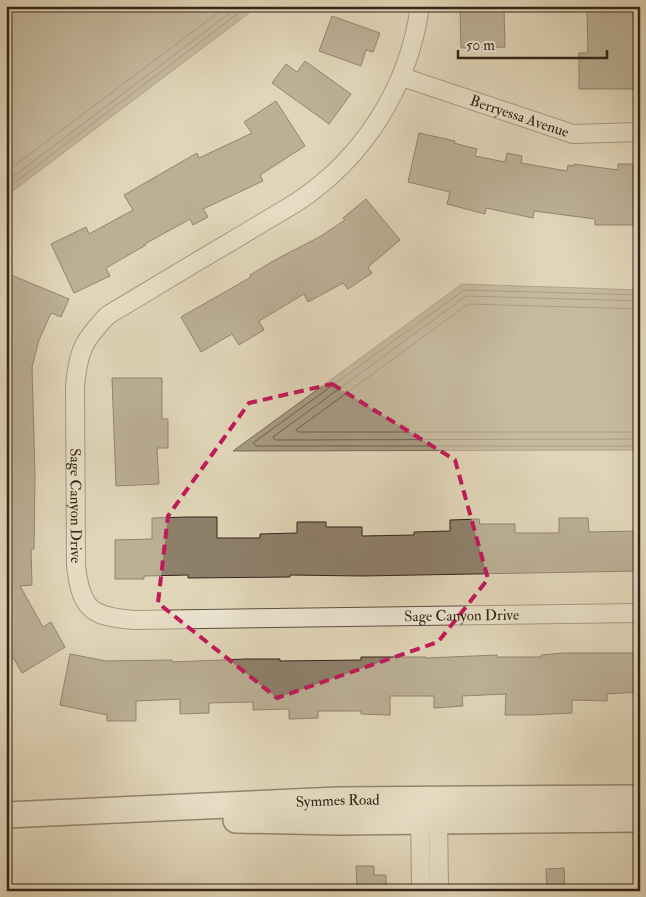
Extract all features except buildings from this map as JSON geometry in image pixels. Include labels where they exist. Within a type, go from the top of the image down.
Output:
[{"type":"street","name":"Sage Canyon Drive","points":[[420,6],[417,27],[402,77],[394,96],[363,140],[344,162],[298,201],[108,315],[94,329],[83,345],[77,365],[74,387],[76,566],[79,588],[87,605],[99,615],[114,619],[134,620],[640,613]]},
{"type":"street","name":"Berryessa Avenue","points":[[402,77],[573,134],[640,132]]},
{"type":"street","name":"Symmes Road","points":[[429,810],[640,798]]},
{"type":"street","name":"Symmes Road","points":[[6,815],[338,800],[429,810],[640,819]]},
{"type":"street","points":[[421,891],[429,810]]},
{"type":"street","points":[[429,810],[439,891]]},
{"type":"highlighted area","points":[[332,384],[455,460],[488,579],[438,642],[277,698],[158,603],[168,516],[249,403]]},
{"type":"water","points":[[6,6],[253,6],[253,10],[6,196]]},
{"type":"water","points":[[462,284],[640,290],[640,450],[233,451]]}]
